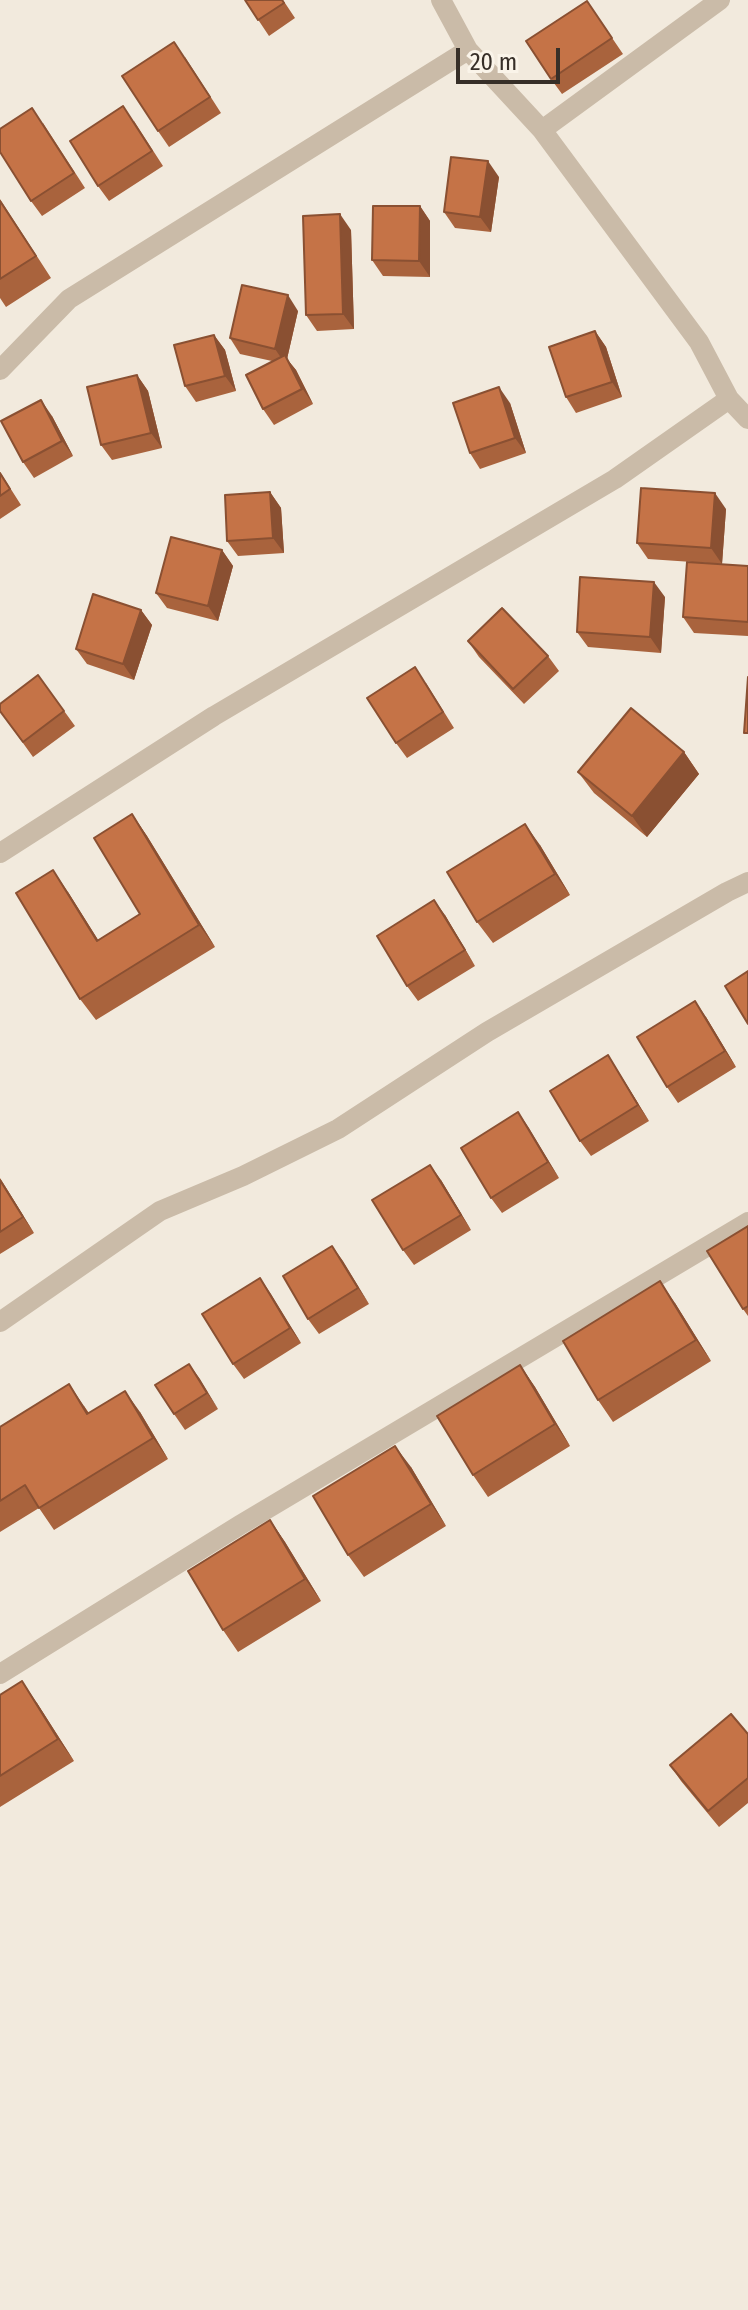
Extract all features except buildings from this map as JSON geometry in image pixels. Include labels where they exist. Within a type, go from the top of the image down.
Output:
[{"type":"street","points":[[441,0],[468,50],[542,130],[699,342],[729,399],[748,419]]},
{"type":"street","points":[[542,130],[720,0]]},
{"type":"street","points":[[0,370],[69,299],[468,50]]},
{"type":"street","points":[[0,853],[214,716],[615,479],[729,399]]},
{"type":"street","points":[[0,1322],[160,1211],[243,1176],[338,1129],[487,1032],[748,882]]},
{"type":"street","points":[[0,1674],[240,1525],[748,1222]]}]
